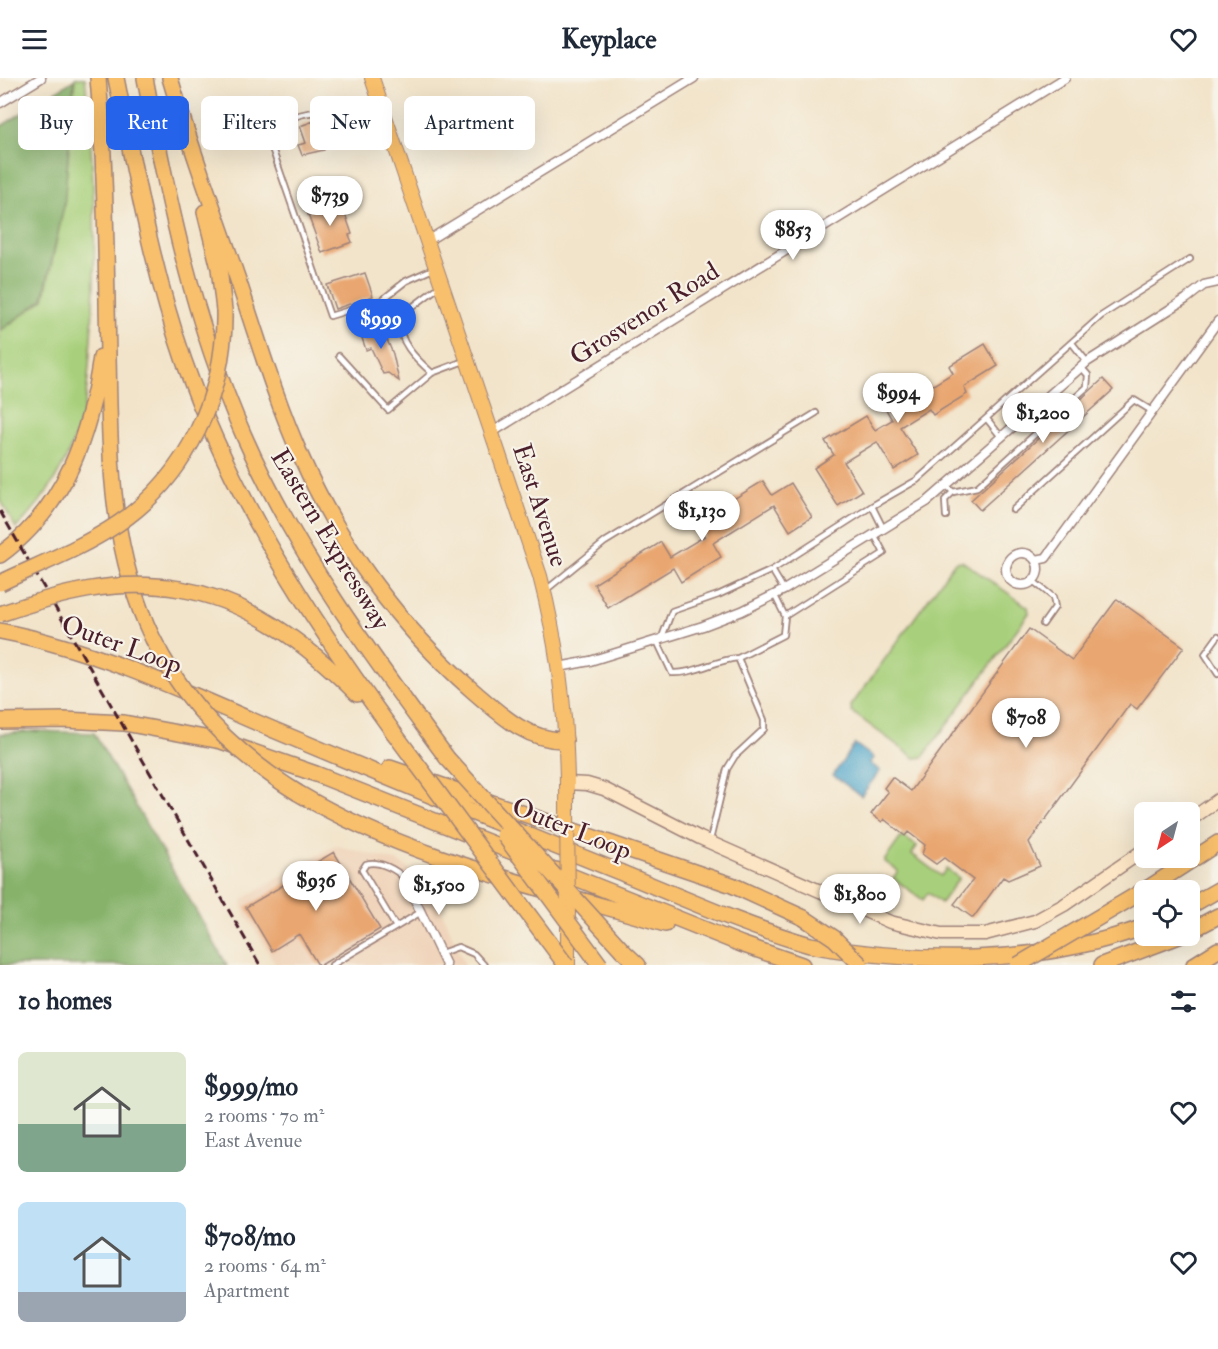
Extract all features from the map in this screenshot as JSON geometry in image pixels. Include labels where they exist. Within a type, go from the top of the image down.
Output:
[{"type":"highway","points":[[98,78],[105,179],[110,454],[116,518],[131,588],[153,639],[177,681],[217,729],[252,760],[298,793],[353,822],[449,860],[761,952]]},
{"type":"highway","name":"Eastern Expressway","points":[[116,78],[160,284],[184,361],[213,434],[246,506],[285,574],[328,641],[567,965]]},
{"type":"highway","name":"Eastern Expressway","points":[[145,78],[184,266],[214,362],[244,436],[279,507],[319,577],[363,643],[600,965]]},
{"type":"highway","points":[[170,78],[176,96]]},
{"type":"highway","points":[[189,135],[283,411],[308,473],[346,541],[391,605],[464,683],[523,730],[541,738],[565,740]]},
{"type":"highway","points":[[0,583],[106,531],[136,509],[166,479],[193,441],[210,401],[221,357],[224,310],[217,260],[189,147]]},
{"type":"highway","points":[[0,555],[28,531],[47,508],[80,451],[96,389],[107,291]]},
{"type":"highway","points":[[0,614],[58,594],[98,586],[132,584],[180,589],[225,601],[285,632],[338,676],[394,733]]},
{"type":"highway","name":"Outer Loop","points":[[0,630],[96,658],[244,717],[470,813],[775,934],[871,958],[941,965],[1010,961],[1070,951],[1134,930]]},
{"type":"highway","points":[[244,717],[507,810],[732,885],[804,918],[834,938],[861,965]]},
{"type":"highway","name":"Outer Loop","points":[[0,721],[64,720],[124,723],[221,741],[279,759],[761,952],[802,965]]},
{"type":"highway","points":[[447,758],[638,965]]},
{"type":"highway","points":[[1018,965],[1150,887],[1218,843]]},
{"type":"highway","points":[[1200,900],[1218,890]]},
{"type":"highway","points":[[1200,926],[1218,916]]},
{"type":"highway","points":[[1102,965],[1152,946]]},
{"type":"highway","points":[[1194,965],[1218,950]]},
{"type":"main road","name":"East Avenue","points":[[372,78],[378,96]]},
{"type":"main road","name":"East Avenue","points":[[392,138],[544,592],[559,667],[565,740],[567,965]]},
{"type":"street","points":[[0,103],[41,78]]},
{"type":"street","points":[[428,242],[694,78]]},
{"type":"street","name":"Grosvenor Road","points":[[491,433],[1065,78]]},
{"type":"street","points":[[559,667],[590,661],[723,619],[783,590],[950,489],[1002,438],[1084,365],[1204,285],[1218,282]]},
{"type":"street","points":[[1036,560],[1046,558],[1218,321]]},
{"type":"street","points":[[1018,553],[1028,553],[1036,560],[1039,569],[1032,581],[1023,585],[1013,582],[1007,573],[1007,563],[1018,553]]},
{"type":"street","points":[[567,783],[587,784],[604,789],[710,842],[896,924],[928,933],[963,935],[1000,931],[1035,921],[1064,905],[1134,857]]},
{"type":"street","points":[[1200,813],[1218,800]]},
{"type":"street","points":[[405,879],[446,965]]},
{"type":"lane","points":[[310,112],[290,118],[277,127],[271,135],[273,151],[330,316],[382,300],[406,281],[436,268]]},
{"type":"lane","points":[[774,594],[785,616],[783,635],[738,658],[723,659],[680,673],[672,673],[659,640],[672,611],[718,595],[772,570],[917,480],[1101,316],[1190,259]]},
{"type":"lane","points":[[432,373],[411,355],[399,326],[399,318],[442,284]]},
{"type":"lane","points":[[946,516],[945,500],[950,489],[977,487],[1087,387],[1088,375],[1072,343]]},
{"type":"lane","points":[[339,356],[388,410],[432,373],[467,360]]},
{"type":"lane","points":[[1013,510],[1134,400],[1152,411]]},
{"type":"lane","points":[[544,592],[605,542],[816,413]]},
{"type":"lane","points":[[987,419],[1002,438]]},
{"type":"lane","points":[[872,506],[884,528]]},
{"type":"lane","points":[[785,616],[884,553],[874,534]]},
{"type":"lane","points":[[772,570],[783,590]]},
{"type":"lane","points":[[1032,581],[1053,597],[1055,607],[1043,624]]},
{"type":"lane","points":[[1218,636],[1205,654],[1218,674]]},
{"type":"lane","points":[[710,842],[727,769],[735,756],[764,729],[764,720],[738,658]]},
{"type":"lane","points":[[396,927],[362,870],[366,864],[374,862],[400,873],[405,879]]},
{"type":"lane","points":[[332,965],[422,912]]},
{"type":"lane","points":[[441,953],[458,946],[474,954],[484,965]]},
{"type":"shaded area","points":[[335,845],[396,861],[408,868],[440,907],[465,965],[276,965],[242,908],[243,899]]},
{"type":"green space","points":[[75,78],[85,78],[87,96],[73,96]]},
{"type":"green space","points":[[74,80],[73,96],[49,96]]},
{"type":"green space","points":[[18,116],[18,150],[68,150],[64,206],[43,299],[0,331],[0,127]]},
{"type":"green space","points":[[69,150],[91,150],[94,273],[87,389],[76,434],[56,478],[38,504],[16,528],[0,499],[0,331],[44,299],[64,206]]},
{"type":"green space","points":[[962,561],[1028,607],[1029,613],[923,757],[915,758],[852,712],[851,706],[955,562]]},
{"type":"green space","points":[[36,731],[94,733],[227,965],[0,965],[0,734]]},
{"type":"green space","points":[[902,836],[917,846],[912,854],[941,876],[946,869],[959,878],[941,903],[928,893],[923,900],[893,878],[898,871],[884,861]]},
{"type":"water","points":[[855,744],[874,758],[870,763],[880,771],[861,796],[833,775]]},
{"type":"building","points":[[310,122],[310,150],[324,150],[302,155],[298,145],[306,143],[300,126]]},
{"type":"building","points":[[337,201],[340,209],[343,208],[352,234],[349,235],[352,242],[322,253],[307,212]]},
{"type":"building","points":[[365,273],[373,296],[335,309],[327,285]]},
{"type":"building","points":[[381,325],[393,354],[399,381],[388,373],[383,374],[371,348],[366,350],[362,338],[367,336],[365,331]]},
{"type":"building","points":[[985,344],[998,366],[964,387],[967,394],[933,415],[929,409],[900,427],[918,455],[894,470],[877,442],[844,462],[862,491],[838,506],[814,468],[834,455],[825,441],[866,416],[875,430],[892,420],[883,404],[917,384],[922,392],[953,373],[949,366]]},
{"type":"building","points":[[1103,379],[1113,390],[980,510],[971,500]]},
{"type":"building","points":[[763,481],[772,495],[791,483],[812,517],[790,531],[774,505],[713,543],[721,557],[681,582],[673,568],[608,608],[594,584],[661,542],[670,557],[705,536],[696,522]]},
{"type":"building","points":[[1117,599],[1184,647],[1137,709],[1130,704],[1029,842],[1040,866],[1008,880],[1003,877],[973,918],[954,904],[973,880],[944,858],[936,864],[922,854],[925,845],[908,832],[905,836],[884,819],[882,822],[871,814],[888,792],[884,788],[892,777],[911,791],[1029,629],[1072,660]]},
{"type":"building","points":[[334,852],[380,929],[321,965],[318,965],[299,934],[272,951],[246,907]]},
{"type":"railway","points":[[0,511],[260,965]]}]
